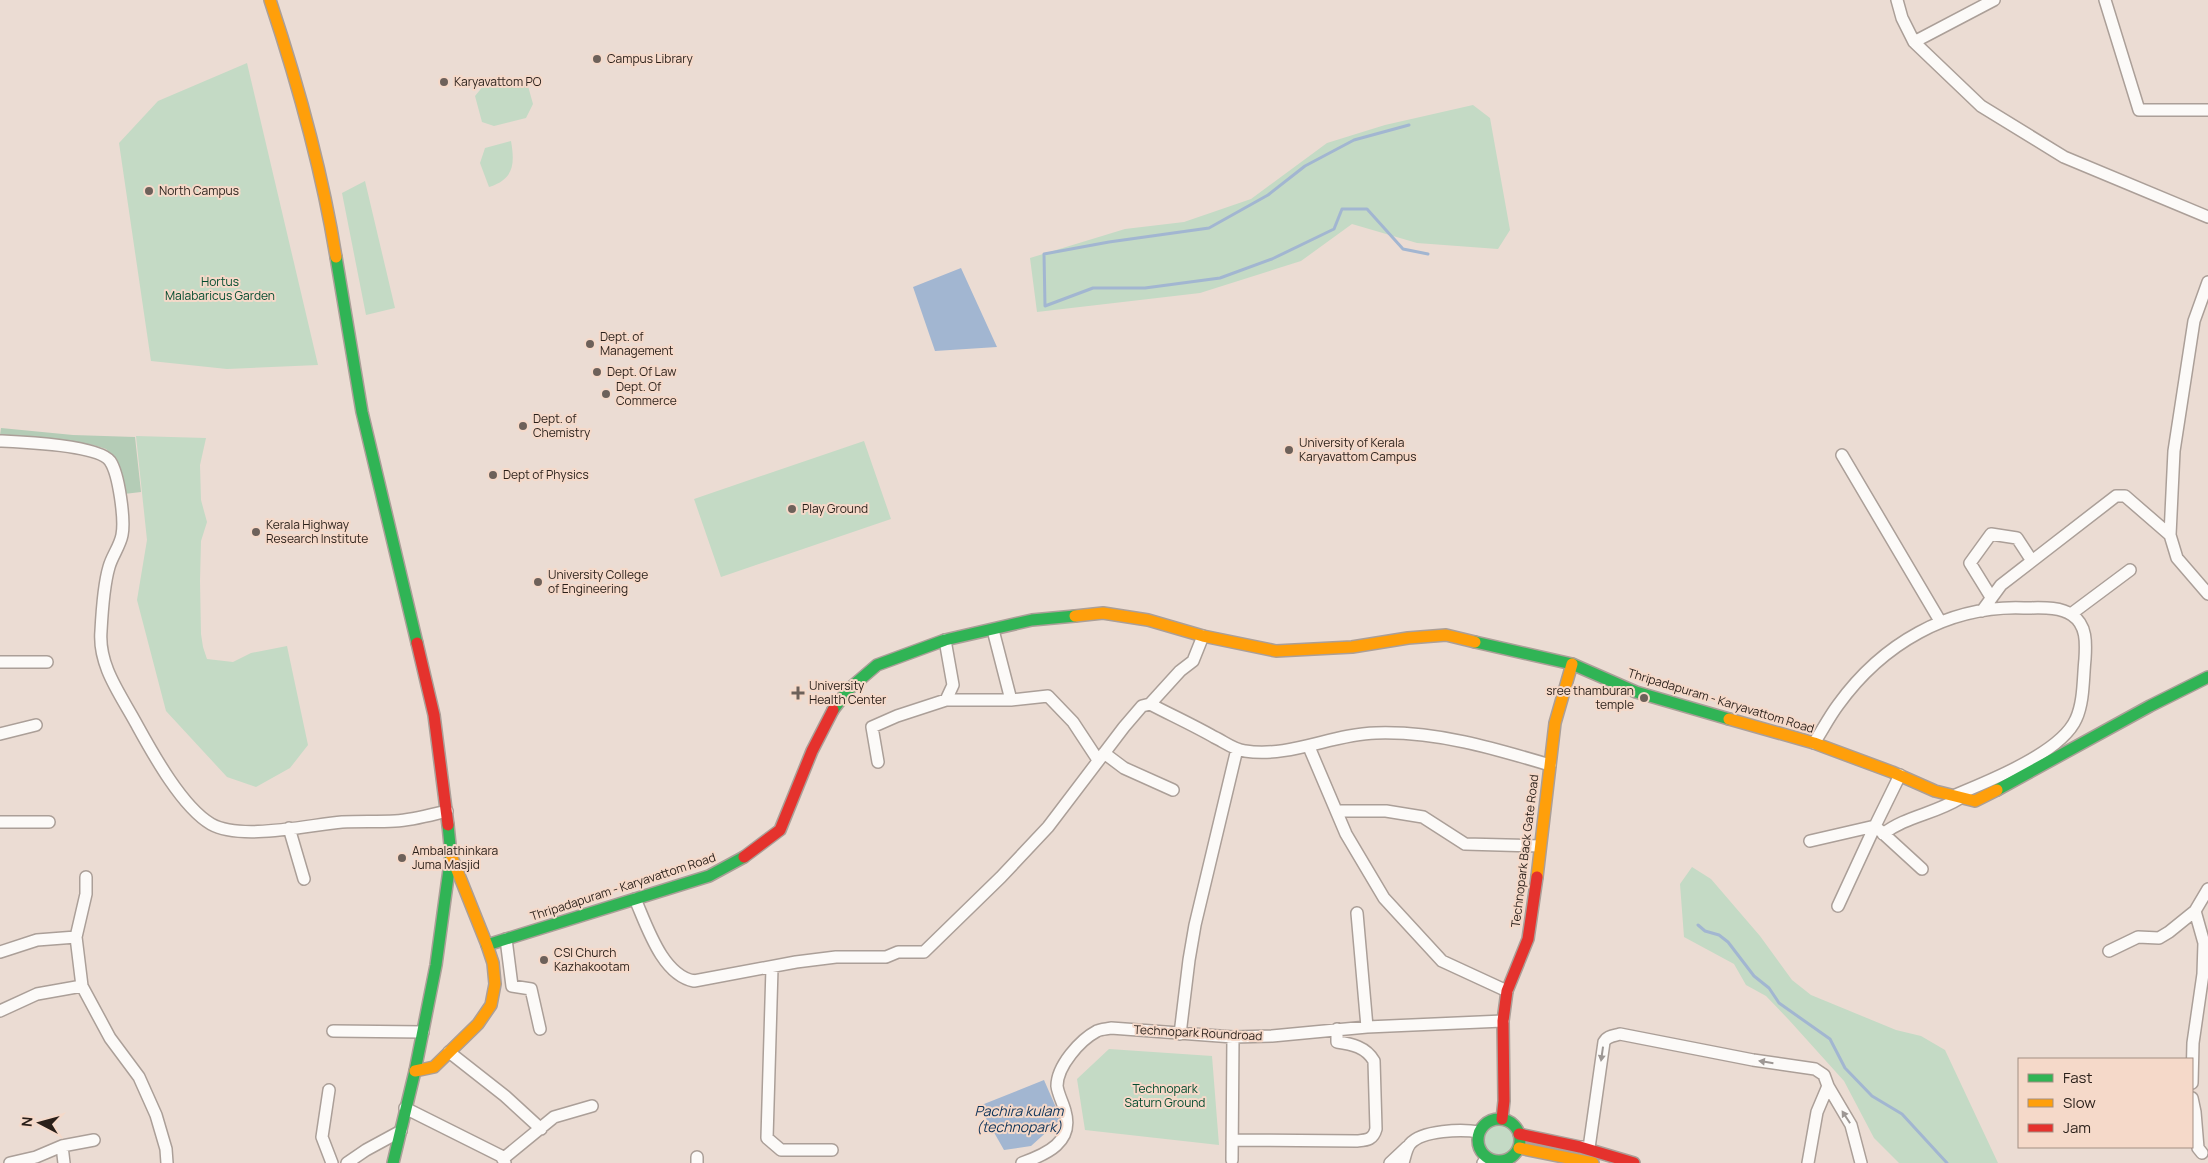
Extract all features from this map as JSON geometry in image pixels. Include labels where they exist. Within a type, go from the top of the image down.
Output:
[{"type":"main road","points":[[270,0],[292,67],[329,214],[362,412],[434,715],[447,811],[450,855],[436,965],[415,1071],[393,1163]]},
{"type":"main road","name":"Thripadapuram - Karyavattom Road","points":[[488,945],[709,876],[743,858],[780,830],[812,751],[831,713],[849,689],[877,665],[944,640],[1032,620],[1104,613],[1148,620],[1203,636],[1276,651],[1352,647],[1408,638],[1446,635],[1572,664],[1636,692],[1814,743],[1900,775],[1935,791],[1975,801],[2150,706],[2208,677]]},
{"type":"main road","name":"Technopark Back Gate Road","points":[[1502,1119],[1504,1101],[1502,1063],[1503,1021],[1507,991],[1528,938],[1555,723],[1572,664]]},
{"type":"main road","points":[[415,1071],[434,1067],[478,1024],[491,1005],[495,984],[493,963],[488,945],[450,855]]},
{"type":"main road","points":[[1502,1119],[1511,1123],[1519,1134],[1519,1148],[1511,1158],[1502,1162],[1489,1161],[1478,1146],[1479,1132],[1486,1123],[1502,1119]]},
{"type":"main road","points":[[1519,1134],[1580,1147],[1634,1163]]},
{"type":"main road","points":[[1519,1148],[1593,1163]]},
{"type":"street","points":[[1897,0],[1902,18],[1914,42],[1981,106],[2064,157],[2208,217]]},
{"type":"street","points":[[1914,42],[1994,0]]},
{"type":"street","points":[[2105,0],[2139,110],[2208,110]]},
{"type":"street","points":[[2208,282],[2194,321],[2174,451],[2170,535],[2177,558],[2208,594]]},
{"type":"street","points":[[0,441],[83,450],[104,455],[111,463],[120,502],[122,535],[108,568],[101,631],[101,651],[111,678],[144,737],[183,799],[203,818],[211,824],[228,831],[266,831],[361,820],[395,821],[447,811]]},
{"type":"street","points":[[1842,455],[1940,621]]},
{"type":"street","points":[[1982,610],[2001,586],[2116,496],[2125,496],[2170,535]]},
{"type":"street","points":[[1991,597],[1970,563],[1991,534],[2017,538],[2032,561]]},
{"type":"street","points":[[2071,614],[2130,570]]},
{"type":"street","points":[[1810,841],[1879,830],[1946,807],[1956,797],[2036,756],[2068,732],[2076,718],[2080,705],[2085,650],[2084,628],[2066,611],[2044,608],[2012,607],[1982,610],[1940,621],[1920,630],[1874,665],[1839,704],[1814,743]]},
{"type":"street","points":[[993,630],[1011,700]]},
{"type":"street","points":[[635,899],[653,940],[667,963],[684,979],[694,981],[772,968],[796,962],[836,958],[886,957],[898,952],[924,952],[1001,877],[1048,827],[1101,756],[1142,706],[1150,704],[1180,671],[1193,661],[1203,636]]},
{"type":"street","points":[[944,640],[953,685],[946,700]]},
{"type":"street","points":[[0,662],[47,662]]},
{"type":"street","points":[[878,762],[872,727],[898,716],[946,700],[1011,700],[1048,696],[1073,722],[1101,756],[1173,790]]},
{"type":"street","points":[[1150,704],[1244,752],[1309,746],[1349,736],[1376,733],[1415,735],[1479,744],[1550,765]]},
{"type":"street","points":[[0,734],[36,725]]},
{"type":"street","points":[[1309,746],[1346,834],[1384,898],[1442,961],[1507,991]]},
{"type":"street","points":[[1180,1034],[1195,925],[1237,749]]},
{"type":"street","points":[[1838,906],[1879,830],[1900,775]]},
{"type":"street","points":[[1337,811],[1386,811],[1423,817],[1465,844],[1540,846]]},
{"type":"street","points":[[0,822],[49,822]]},
{"type":"street","points":[[289,828],[304,879]]},
{"type":"street","points":[[1879,830],[1922,869]]},
{"type":"street","points":[[86,877],[86,894],[76,937],[82,986],[110,1038],[139,1077],[156,1115],[166,1149],[167,1163]]},
{"type":"street","points":[[2109,951],[2138,937],[2159,938],[2195,912],[2208,889]]},
{"type":"street","points":[[2193,1058],[2206,945],[2195,912]]},
{"type":"street","points":[[1357,913],[1367,1027]]},
{"type":"street","points":[[0,952],[37,940],[76,937]]},
{"type":"street","points":[[506,939],[512,986],[531,989],[540,1029]]},
{"type":"street","points":[[772,968],[767,1138],[781,1150],[832,1150]]},
{"type":"street","points":[[0,1011],[37,994],[82,986]]},
{"type":"street","name":"Technopark Roundroad","points":[[1022,1163],[1058,1145],[1064,1138],[1068,1125],[1058,1092],[1058,1077],[1062,1067],[1087,1039],[1098,1031],[1111,1028],[1233,1037],[1295,1035],[1367,1027],[1503,1021]]},
{"type":"street","points":[[1232,1140],[1370,1140],[1376,1129],[1374,1061],[1363,1049],[1352,1044],[1338,1042],[1337,1030]]},
{"type":"street","points":[[333,1031],[423,1032]]},
{"type":"street","points":[[1580,1147],[1589,1148],[1604,1042],[1606,1038],[1620,1034],[1760,1061],[1815,1069],[1824,1075],[1828,1086],[1851,1125],[1861,1163]]},
{"type":"street","points":[[1232,1160],[1233,1037]]},
{"type":"street","points":[[449,1052],[505,1096],[541,1129]]},
{"type":"street","points":[[1808,1163],[1817,1112],[1828,1086]]},
{"type":"street","points":[[329,1090],[322,1137],[332,1163]]},
{"type":"street","points":[[405,1108],[504,1160],[554,1117],[592,1106]]},
{"type":"street","points":[[2193,1106],[2198,1148],[2202,1153]]},
{"type":"street","points":[[347,1163],[401,1130]]},
{"type":"street","points":[[1390,1163],[1421,1136],[1452,1130],[1479,1132]]},
{"type":"street","points":[[10,1163],[36,1157],[62,1146],[94,1140]]},
{"type":"street","points":[[1403,1163],[1410,1145]]},
{"type":"street","points":[[62,1146],[64,1163]]},
{"type":"green space","name":"Hortus Malabaricus Garden","points":[[247,63],[318,365],[227,369],[151,361],[119,143],[158,101]]},
{"type":"green space","points":[[514,79],[528,86],[533,104],[526,118],[494,126],[482,122],[475,96],[484,85]]},
{"type":"green space","points":[[1473,105],[1490,118],[1510,230],[1498,249],[1417,243],[1352,224],[1301,261],[1200,293],[1037,312],[1030,258],[1125,229],[1184,222],[1251,199],[1327,143],[1385,125]]},
{"type":"green space","points":[[511,141],[513,157],[511,170],[504,180],[489,187],[480,163],[485,148]]},
{"type":"green space","points":[[365,181],[395,308],[366,315],[342,193]]},
{"type":"green space","points":[[1,428],[73,435],[135,437],[141,492],[124,494],[115,459],[106,449],[93,445],[46,438],[0,435]]},
{"type":"green space","points":[[136,436],[206,438],[200,465],[201,500],[207,522],[201,541],[200,581],[201,634],[207,659],[233,662],[251,653],[287,646],[308,745],[290,768],[256,787],[227,777],[166,711],[137,600],[147,540]]},
{"type":"green space","name":"Play Ground","points":[[864,441],[891,519],[721,577],[694,499]]},
{"type":"green space","points":[[1692,867],[1711,879],[1760,936],[1792,980],[1811,995],[1896,1030],[1921,1036],[1945,1050],[1998,1163],[1899,1163],[1874,1138],[1844,1081],[1789,1020],[1766,996],[1746,985],[1734,964],[1684,937],[1680,884]]},
{"type":"green space","name":"Technopark Saturn Ground","points":[[1109,1049],[1212,1056],[1219,1145],[1085,1130],[1077,1079]]},
{"type":"green space","points":[[1499,1123],[1511,1128],[1516,1140],[1511,1152],[1499,1157],[1487,1152],[1482,1140],[1487,1128]]},
{"type":"water","points":[[961,268],[997,347],[935,351],[913,287]]},
{"type":"water","name":"Pachira kulam (technopark)","points":[[1044,1080],[1061,1119],[1031,1146],[1004,1150],[979,1106]]},
{"type":"waterway","points":[[1409,125],[1354,140],[1305,166],[1268,195],[1209,228],[1109,242],[1044,254],[1045,306],[1093,288],[1145,288],[1220,278],[1272,259],[1334,229],[1342,209],[1367,209],[1403,249],[1428,254]]},
{"type":"waterway","points":[[1698,925],[1705,931],[1719,935],[1728,942],[1754,976],[1769,988],[1779,1003],[1830,1039],[1845,1068],[1872,1096],[1902,1114],[1947,1163]]},
{"type":"traffic: fast","points":[[336,257],[362,412],[417,643]]},
{"type":"traffic: fast","points":[[833,710],[849,689],[877,665],[945,640],[1032,620],[1075,616]]},
{"type":"traffic: fast","points":[[1475,642],[1572,664],[1636,692],[1729,719]]},
{"type":"traffic: fast","points":[[1997,790],[2150,706],[2208,677]]},
{"type":"traffic: fast","points":[[393,1163],[415,1071],[436,965],[451,855],[448,825]]},
{"type":"traffic: fast","points":[[487,945],[709,876],[744,857]]},
{"type":"traffic: fast","points":[[1503,1119],[1511,1122],[1517,1128],[1520,1140],[1517,1152],[1511,1158],[1495,1161],[1487,1158],[1481,1152],[1478,1136],[1481,1128],[1487,1122],[1503,1119]]},
{"type":"traffic: slow","points":[[270,0],[308,127],[324,192],[336,257]]},
{"type":"traffic: slow","points":[[1075,616],[1103,613],[1148,620],[1203,636],[1276,651],[1352,647],[1408,638],[1446,635],[1475,642]]},
{"type":"traffic: slow","points":[[1537,877],[1555,723],[1572,664]]},
{"type":"traffic: slow","points":[[1729,719],[1814,743],[1892,772],[1935,791],[1975,801],[1997,790]]},
{"type":"traffic: slow","points":[[415,1071],[434,1067],[478,1024],[491,1005],[495,984],[493,963],[487,945],[451,855]]},
{"type":"traffic: slow","points":[[1519,1148],[1593,1163]]},
{"type":"traffic: jam","points":[[417,643],[434,715],[448,825]]},
{"type":"traffic: jam","points":[[744,857],[780,830],[812,751],[833,710]]},
{"type":"traffic: jam","points":[[1502,1119],[1504,1101],[1503,1021],[1507,991],[1528,939],[1537,877]]},
{"type":"traffic: jam","points":[[1519,1134],[1580,1147],[1634,1163]]},
{"type":"place","name":"Campus Library","points":[[597,59]]},
{"type":"place","name":"Karyavattom PO","points":[[444,82]]},
{"type":"place","name":"North Campus","points":[[149,191]]},
{"type":"place","name":"Dept. of Management","points":[[590,344]]},
{"type":"place","name":"Dept. Of Law","points":[[597,372]]},
{"type":"place","name":"Dept. Of Commerce","points":[[606,394]]},
{"type":"place","name":"Dept. of Chemistry","points":[[523,426]]},
{"type":"place","name":"University of Kerala Karyavattom Campus","points":[[1289,450]]},
{"type":"place","name":"Dept of Physics","points":[[493,475]]},
{"type":"place","name":"Play Ground","points":[[792,509]]},
{"type":"place","name":"Kerala Highway Research Institute","points":[[256,532]]},
{"type":"place","name":"University College of Engineering","points":[[538,582]]},
{"type":"place","name":"University Health Center","points":[[798,693]]},
{"type":"place","name":"sree thamburan temple","points":[[1644,698]]},
{"type":"place","name":"Ambalathinkara Juma Masjid","points":[[402,858]]},
{"type":"place","name":"CSI Church Kazhakootam","points":[[544,960]]}]
